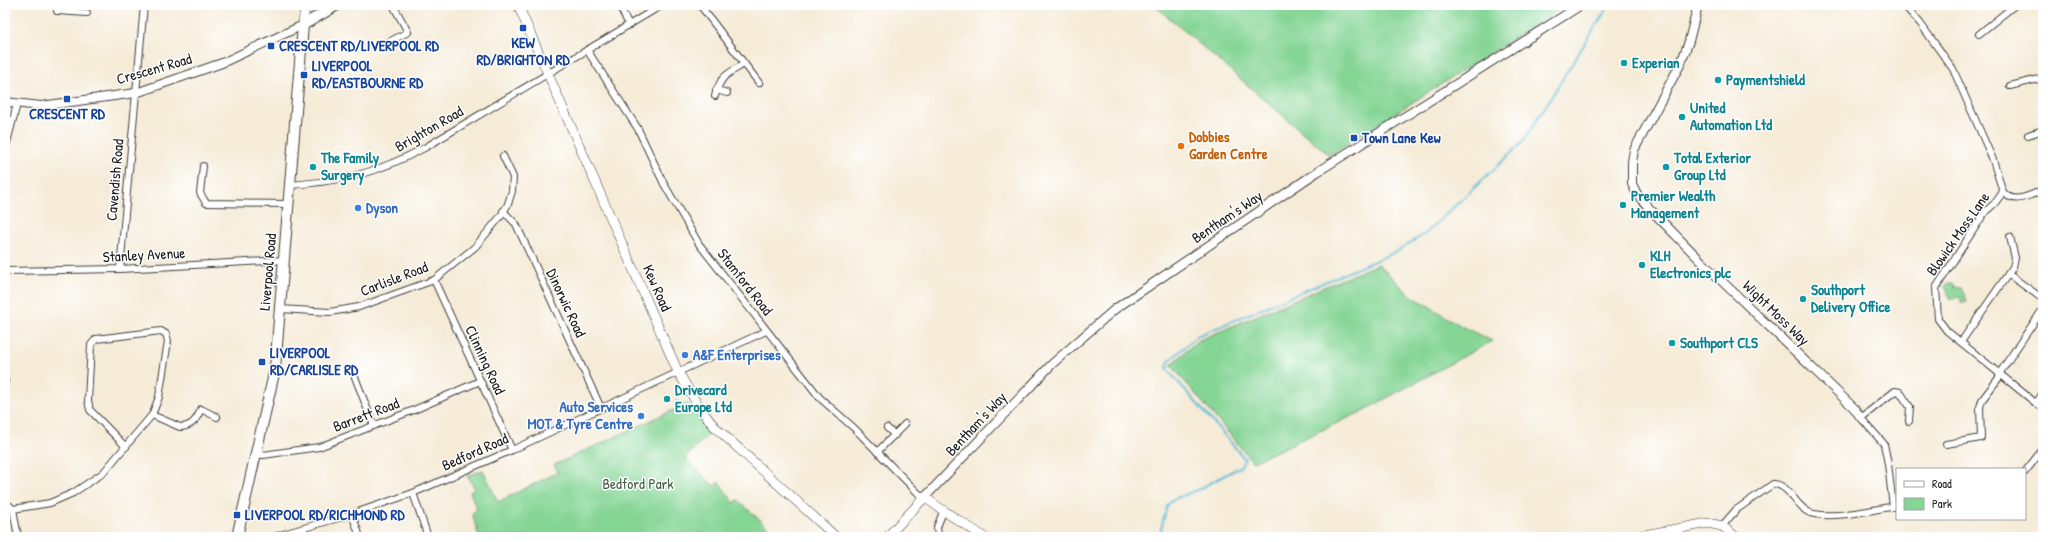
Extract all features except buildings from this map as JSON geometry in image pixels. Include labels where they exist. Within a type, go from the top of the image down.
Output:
[{"type":"main road","name":"Liverpool Road","points":[[237,537],[275,369],[305,5]]},
{"type":"main road","points":[[303,25],[337,5]]},
{"type":"main road","name":"Kew Road","points":[[518,5],[678,372],[701,410],[715,427],[836,537]]},
{"type":"main road","points":[[887,537],[925,497],[943,512],[955,517],[984,537]]},
{"type":"main road","points":[[1634,537],[1708,523],[1722,526],[1736,537]]},
{"type":"street","name":"Cavendish Road","points":[[120,269],[144,5]]},
{"type":"street","points":[[385,44],[408,32],[393,5]]},
{"type":"street","points":[[619,5],[629,25]]},
{"type":"street","name":"Brighton Road","points":[[290,186],[336,181],[397,162],[426,147],[662,5]]},
{"type":"street","points":[[700,5],[759,83]]},
{"type":"street","name":"Bentham's Way","points":[[925,497],[1052,364],[1115,308],[1321,170],[1581,5]]},
{"type":"street","points":[[1692,5],[1695,18]]},
{"type":"street","name":"Wight Moss Way","points":[[1698,5],[1681,63],[1634,150],[1632,162],[1632,184],[1637,194],[1649,208],[1703,263],[1854,408],[1861,418]]},
{"type":"street","name":"Blowick Moss Lane","points":[[1904,5],[1920,23],[1953,69],[1993,160],[2003,192],[1995,203],[1985,212],[1936,288],[1937,315],[1939,322],[1960,342],[2043,409]]},
{"type":"street","points":[[1979,34],[2015,5]]},
{"type":"street","points":[[57,10],[69,8],[87,13]]},
{"type":"street","name":"Crescent Road","points":[[5,102],[41,106],[136,93],[222,63],[303,25]]},
{"type":"street","name":"Stamford Road","points":[[587,50],[638,129],[664,184],[699,244],[820,398],[918,493],[925,497]]},
{"type":"street","points":[[727,92],[716,93],[719,82],[725,76],[744,64]]},
{"type":"street","points":[[2010,86],[2043,78]]},
{"type":"street","points":[[5,150],[17,104]]},
{"type":"street","points":[[2028,135],[2043,130]]},
{"type":"street","name":"Carlisle Road","points":[[280,308],[330,312],[359,307],[434,280],[475,247],[503,211],[512,191],[513,177],[503,156]]},
{"type":"street","points":[[203,166],[200,197],[206,203],[289,204]]},
{"type":"street","points":[[2003,192],[2012,198],[2018,199],[2043,190]]},
{"type":"street","name":"Dinorwic Road","points":[[503,211],[516,224],[601,408]]},
{"type":"street","points":[[1960,342],[2008,274],[2015,261],[2010,238]]},
{"type":"street","name":"Stanley Avenue","points":[[5,271],[120,269],[285,260]]},
{"type":"street","points":[[2008,274],[2043,299]]},
{"type":"street","name":"Clinning Road","points":[[434,280],[512,450]]},
{"type":"street","points":[[1946,444],[1981,438],[1980,407],[1982,400],[2043,309]]},
{"type":"street","points":[[13,509],[50,503],[73,494],[103,473],[126,447],[152,415],[159,397],[168,340],[166,334],[161,330],[96,339],[91,345],[88,400],[90,410],[126,447]]},
{"type":"street","name":"Bedford Road","points":[[273,537],[352,514],[413,493],[512,450],[766,331]]},
{"type":"street","points":[[355,377],[374,426]]},
{"type":"street","name":"Barrett Road","points":[[256,454],[263,455],[319,447],[480,382]]},
{"type":"street","points":[[1722,526],[1736,510],[1773,484],[1781,486],[1807,512],[1818,515],[1895,506],[1887,453],[1884,444],[1861,418],[1895,391],[1900,392],[1910,408],[1909,421]]},
{"type":"street","points":[[2036,403],[2043,393]]},
{"type":"street","points":[[152,415],[180,427],[192,424],[197,418],[201,409],[217,417]]},
{"type":"street","points":[[877,452],[905,424]]},
{"type":"street","points":[[888,428],[895,435]]},
{"type":"street","points":[[2026,471],[2043,450]]},
{"type":"street","points":[[413,493],[428,537]]},
{"type":"street","points":[[5,501],[13,509],[18,537]]},
{"type":"street","points":[[938,537],[937,526],[943,512]]},
{"type":"street","points":[[352,514],[360,537]]},
{"type":"green space","points":[[1154,5],[1567,5],[1329,155]]},
{"type":"green space","points":[[1378,264],[1409,294],[1463,327],[1492,341],[1363,411],[1253,462],[1171,365],[1197,341]]},
{"type":"green space","points":[[1948,283],[1953,283],[1955,287],[1961,288],[1967,301],[1962,303],[1959,297],[1951,299],[1945,287]]},
{"type":"green space","name":"Bedford Park","points":[[675,401],[689,405],[712,431],[685,458],[714,486],[719,482],[734,503],[738,500],[778,537],[479,537],[472,513],[477,510],[470,492],[475,489],[467,476],[483,470],[498,502],[558,472],[554,465],[680,407]]},
{"type":"waterway","points":[[1159,537],[1167,506],[1172,500],[1199,489],[1240,467],[1245,459],[1167,369],[1169,361],[1197,336],[1398,251],[1426,233],[1523,142],[1609,5]]},
{"type":"place","name":"KEW RD/BRIGHTON RD","points":[[523,28]]},
{"type":"place","name":"CRESCENT RD/LIVERPOOL RD","points":[[271,46]]},
{"type":"place","name":"Experian","points":[[1624,63]]},
{"type":"place","name":"LIVERPOOL RD/EASTBOURNE RD","points":[[304,75]]},
{"type":"place","name":"Paymentshield","points":[[1718,80]]},
{"type":"place","name":"CRESCENT RD","points":[[67,99]]},
{"type":"place","name":"United Automation Ltd","points":[[1682,117]]},
{"type":"place","name":"Town Lane Kew","points":[[1354,138]]},
{"type":"place","name":"Dobbies Garden Centre","points":[[1181,146]]},
{"type":"place","name":"The Family Surgery","points":[[313,167]]},
{"type":"place","name":"Total Exterior Group Ltd","points":[[1666,167]]},
{"type":"place","name":"Premier Wealth Management","points":[[1623,205]]},
{"type":"place","name":"Dyson","points":[[358,208]]},
{"type":"place","name":"KLH Electronics plc","points":[[1642,265]]},
{"type":"place","name":"Southport Delivery Office","points":[[1803,299]]},
{"type":"place","name":"Southport CLS","points":[[1672,343]]},
{"type":"place","name":"A&F Enterprises","points":[[685,355]]},
{"type":"place","name":"LIVERPOOL RD/CARLISLE RD","points":[[262,362]]},
{"type":"place","name":"Drivecard Europe Ltd","points":[[667,399]]},
{"type":"place","name":"Auto Services MOT & Tyre Centre","points":[[641,416]]},
{"type":"place","name":"LIVERPOOL RD/RICHMOND RD","points":[[237,515]]}]
